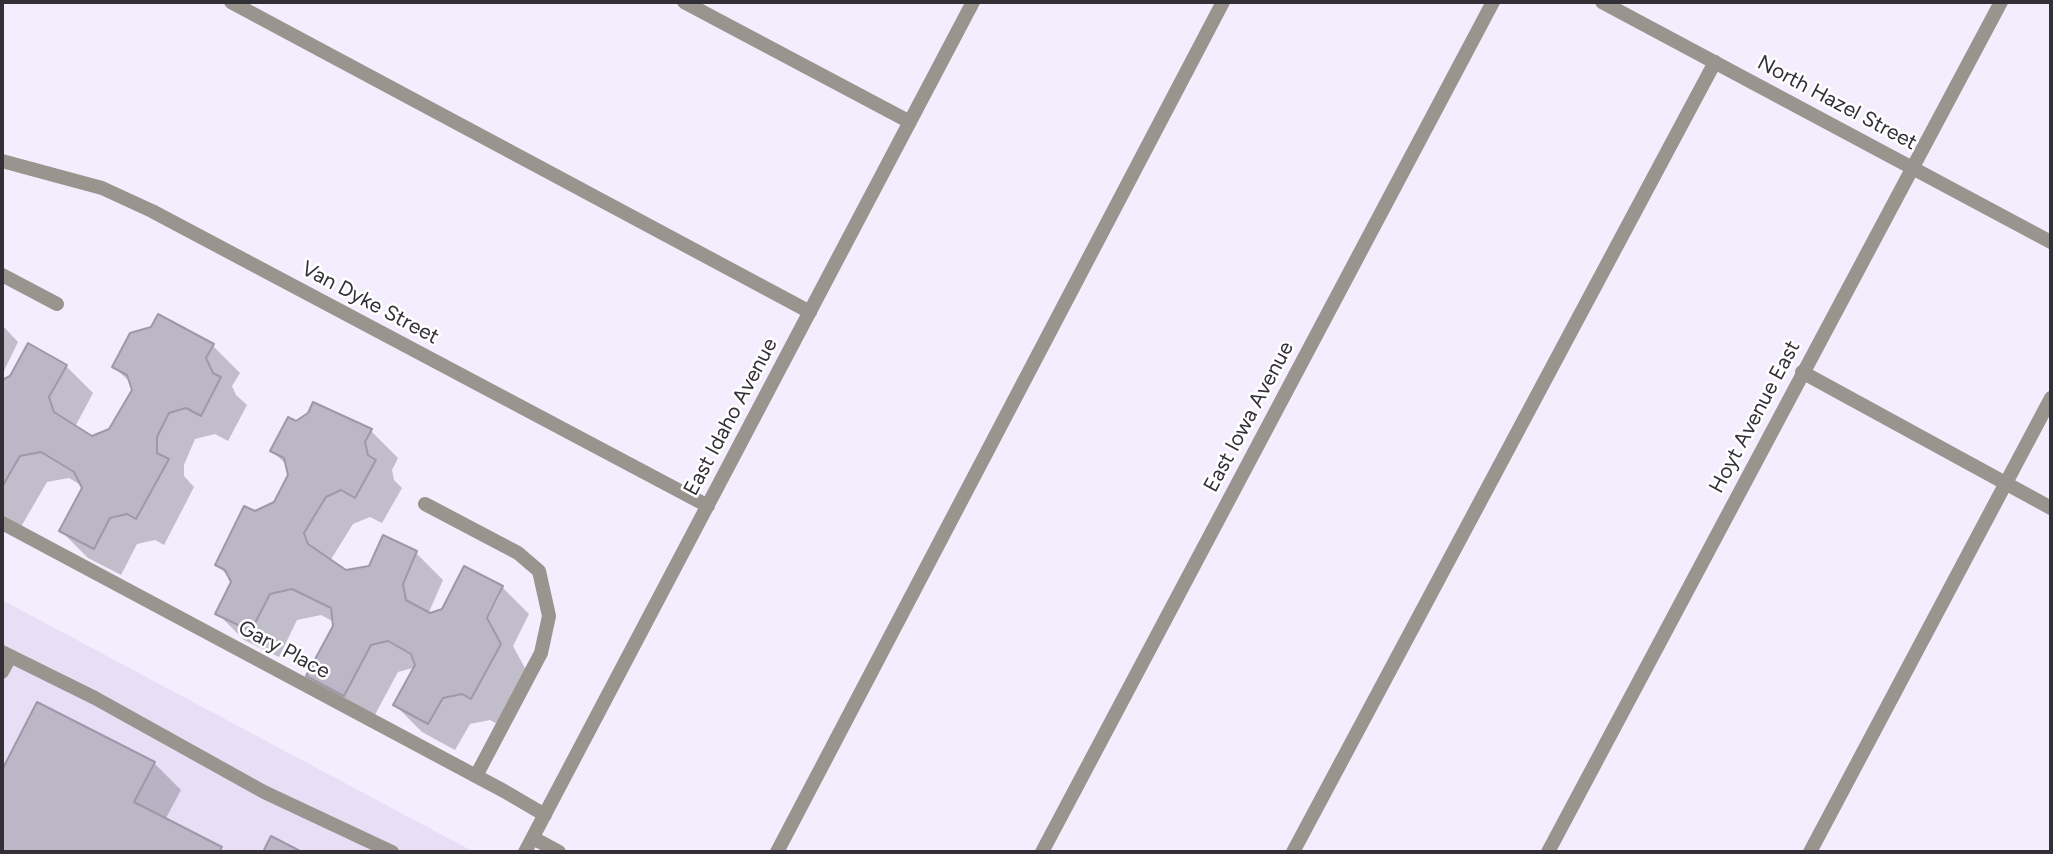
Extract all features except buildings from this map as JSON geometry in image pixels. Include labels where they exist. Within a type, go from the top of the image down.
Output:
[{"type":"street","points":[[231,2],[810,312]]},
{"type":"street","points":[[684,2],[910,122]]},
{"type":"street","name":"East Idaho Avenue","points":[[526,852],[974,2]]},
{"type":"street","points":[[777,852],[1223,2]]},
{"type":"street","name":"East Iowa Avenue","points":[[1042,852],[1493,2]]},
{"type":"street","name":"North Hazel Street","points":[[1602,2],[2051,242]]},
{"type":"street","name":"Hoyt Avenue East","points":[[1548,852],[2001,2]]},
{"type":"street","points":[[1293,852],[1715,62]]},
{"type":"street","name":"Van Dyke Street","points":[[2,161],[102,188],[152,211],[708,506]]},
{"type":"street","points":[[2,275],[57,304]]},
{"type":"street","points":[[1802,372],[2051,508]]},
{"type":"street","points":[[1810,852],[2051,398]]},
{"type":"street","points":[[425,504],[518,553],[539,571],[549,616],[541,653],[476,776]]},
{"type":"street","name":"Gary Place","points":[[2,523],[476,776],[545,816]]},
{"type":"street","points":[[2,672],[6,654],[95,698],[264,792],[391,852]]},
{"type":"street","points":[[533,838],[559,852]]},
{"type":"shaded area","points":[[2,600],[474,852],[2,852]]}]
